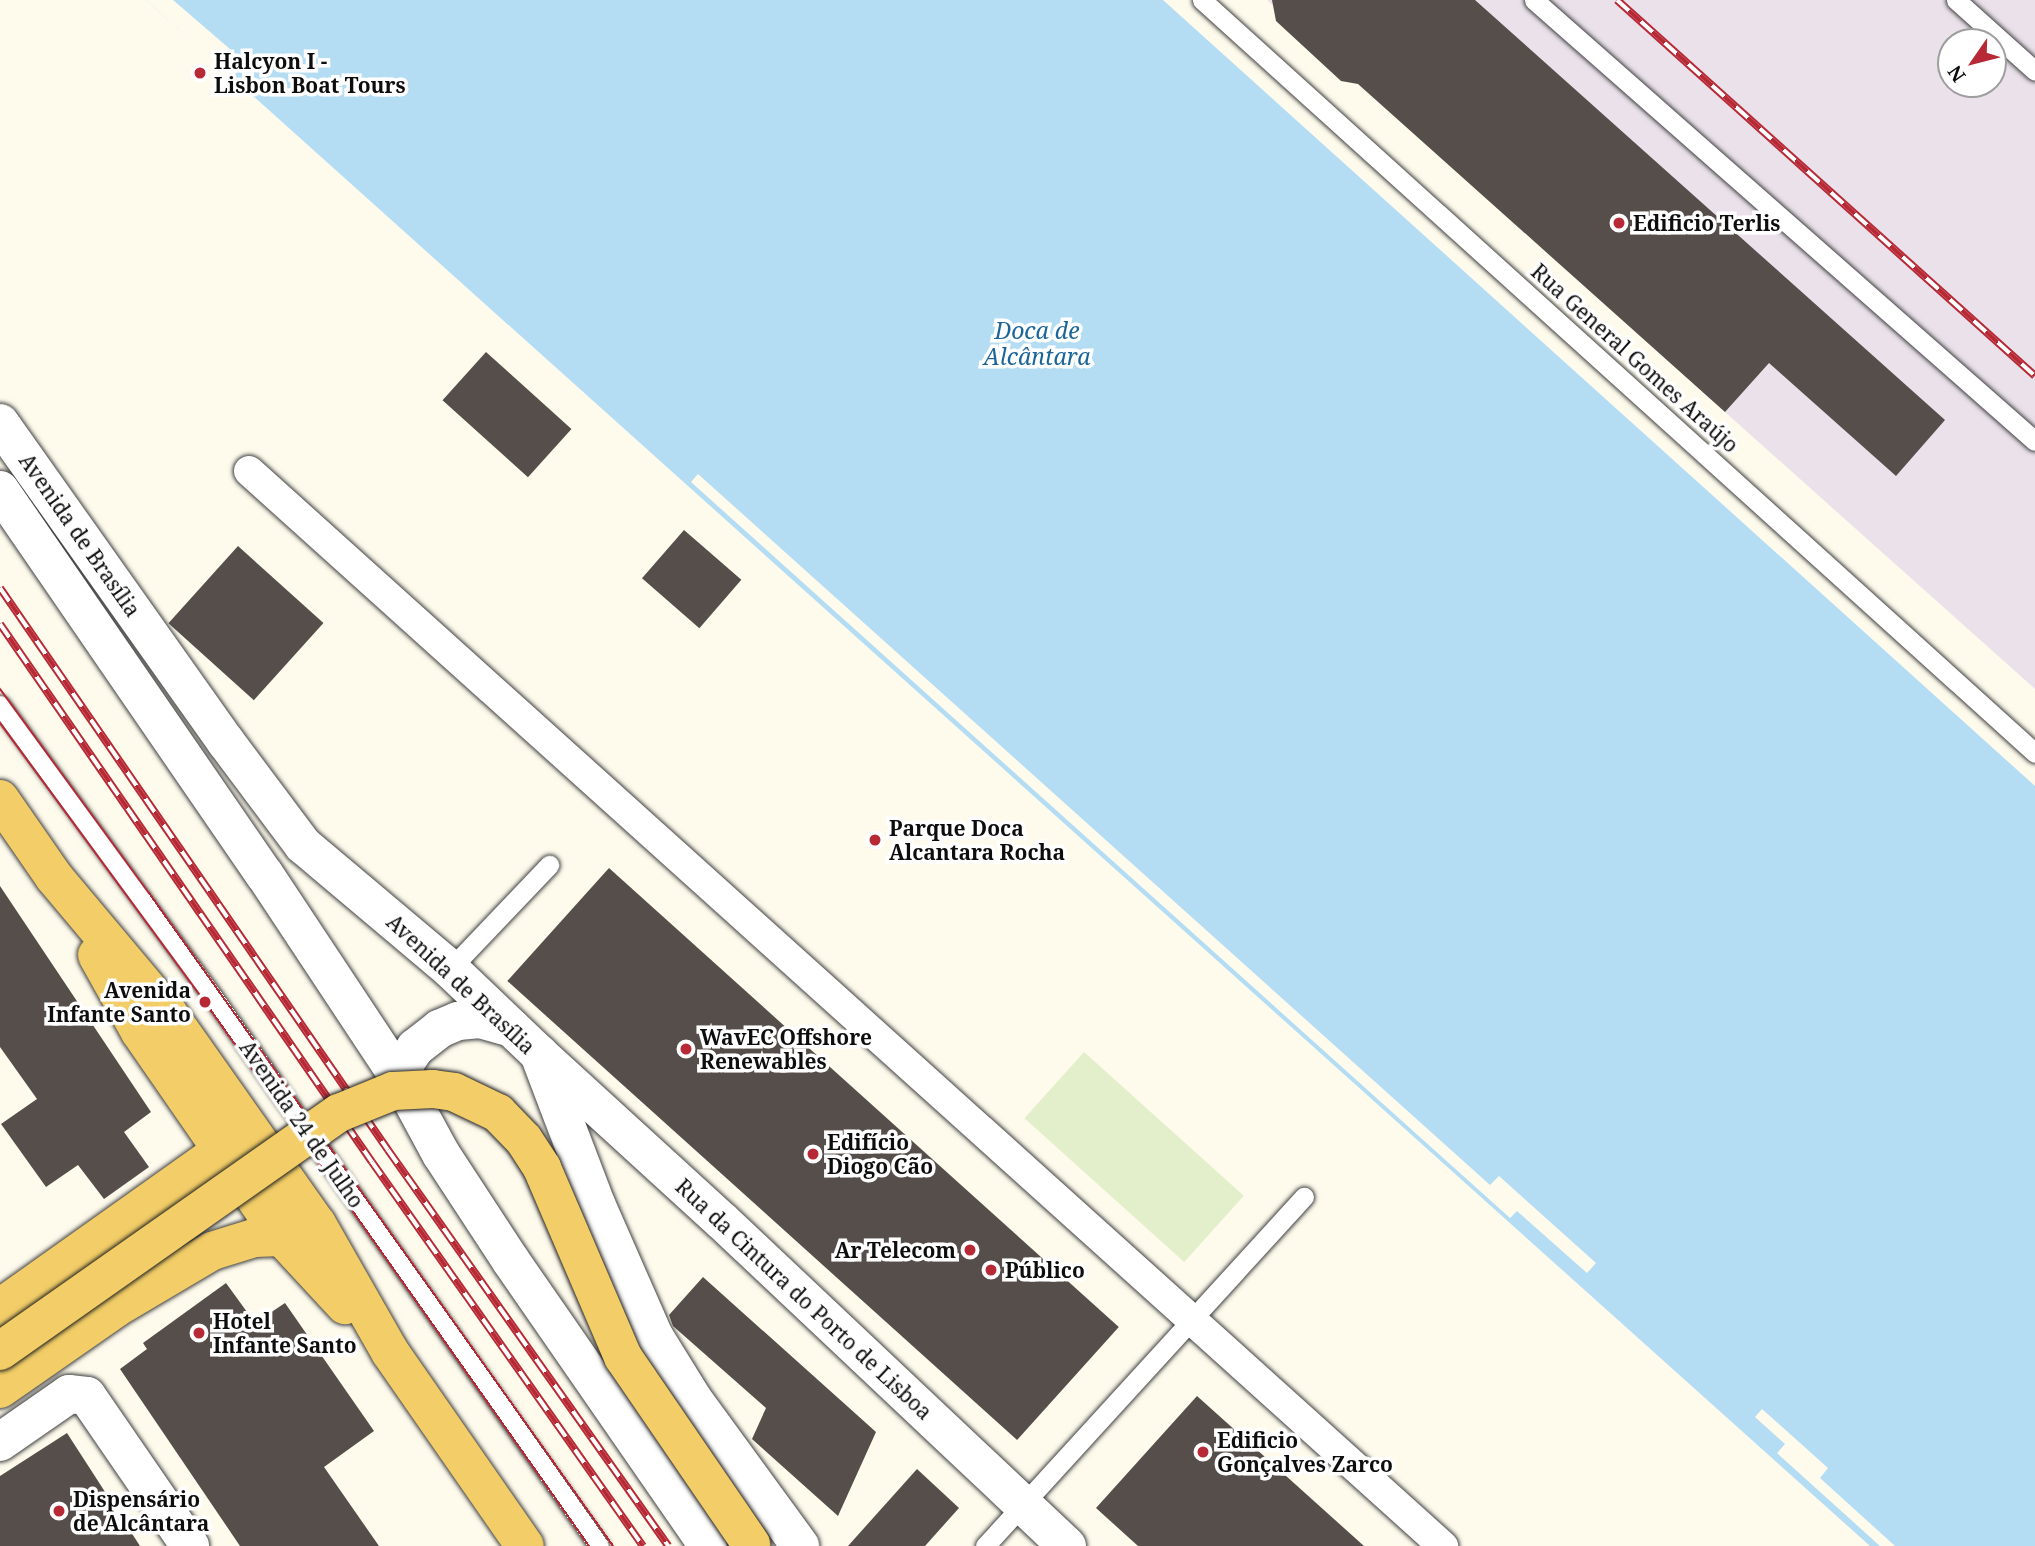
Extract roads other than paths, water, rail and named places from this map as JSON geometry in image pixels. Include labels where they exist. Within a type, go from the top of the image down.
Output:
[{"type":"main road","points":[[0,799],[54,877],[168,1013],[299,1231],[390,1352],[525,1546]]},
{"type":"main road","points":[[54,877],[140,1032],[222,1150],[299,1231]]},
{"type":"main road","points":[[0,1351],[339,1113],[393,1091],[433,1089],[454,1092],[498,1113],[524,1140],[542,1168],[623,1357],[643,1391],[751,1545]]},
{"type":"main road","points":[[0,1308],[222,1150]]},
{"type":"main road","points":[[0,1389],[117,1308],[212,1251],[254,1238],[299,1231]]},
{"type":"street","name":"Avenida de Brasília","points":[[0,423],[303,845],[450,969],[526,1041],[654,1336],[693,1399],[800,1546]]},
{"type":"street","points":[[249,471],[1443,1546]]},
{"type":"street","name":"Avenida de Brasília","points":[[0,489],[127,670],[402,1082],[441,1154],[483,1218],[708,1546]]},
{"type":"street","points":[[127,670],[159,648]]},
{"type":"street","points":[[402,1082],[406,1062],[415,1048],[439,1029],[458,1021],[480,1019],[526,1041]]},
{"type":"street","name":"Rua da Cintura do Porto de Lisboa","points":[[526,1041],[1068,1546]]},
{"type":"street","points":[[0,1442],[62,1398],[80,1394],[95,1404],[190,1546]]},
{"type":"lane","name":"Rua General Gomes Araújo","points":[[1202,0],[2035,753]]},
{"type":"lane","points":[[1534,0],[2035,441]]},
{"type":"lane","points":[[1956,0],[2035,71]]},
{"type":"lane","name":"Avenida 24 de Julho","points":[[0,705],[213,997],[599,1546]]},
{"type":"lane","points":[[450,969],[549,865]]},
{"type":"lane","points":[[985,1546],[1304,1197]]},
{"type":"water","name":"Doca de Alcântara","points":[[146,0],[1163,0],[2035,786],[2035,1546],[1870,1546]]},
{"type":"tram line","points":[[0,689],[149,893],[613,1546]]},
{"type":"tram line","points":[[0,723],[205,1002],[589,1546]]},
{"type":"railway","points":[[1617,0],[2035,376]]},
{"type":"railway","points":[[0,588],[388,1150],[668,1546]]},
{"type":"railway","points":[[0,624],[372,1162],[643,1546]]},
{"type":"place","name":"Halcyon I - Lisbon Boat Tours","points":[[200,73]]},
{"type":"place","name":"Edificio Terlis","points":[[1619,223]]},
{"type":"place","name":"Parque Doca Alcantara Rocha","points":[[875,840]]},
{"type":"place","name":"Avenida Infante Santo","points":[[205,1002]]},
{"type":"place","name":"WavEC Offshore Renewables","points":[[686,1049]]},
{"type":"place","name":"Edifício Diogo Cão","points":[[813,1154]]},
{"type":"place","name":"Ar Telecom","points":[[970,1250]]},
{"type":"place","name":"Público","points":[[991,1270]]},
{"type":"place","name":"Hotel Infante Santo","points":[[199,1333]]},
{"type":"place","name":"Edificio Gonçalves Zarco","points":[[1203,1452]]},
{"type":"place","name":"Dispensário de Alcântara","points":[[59,1511]]}]
